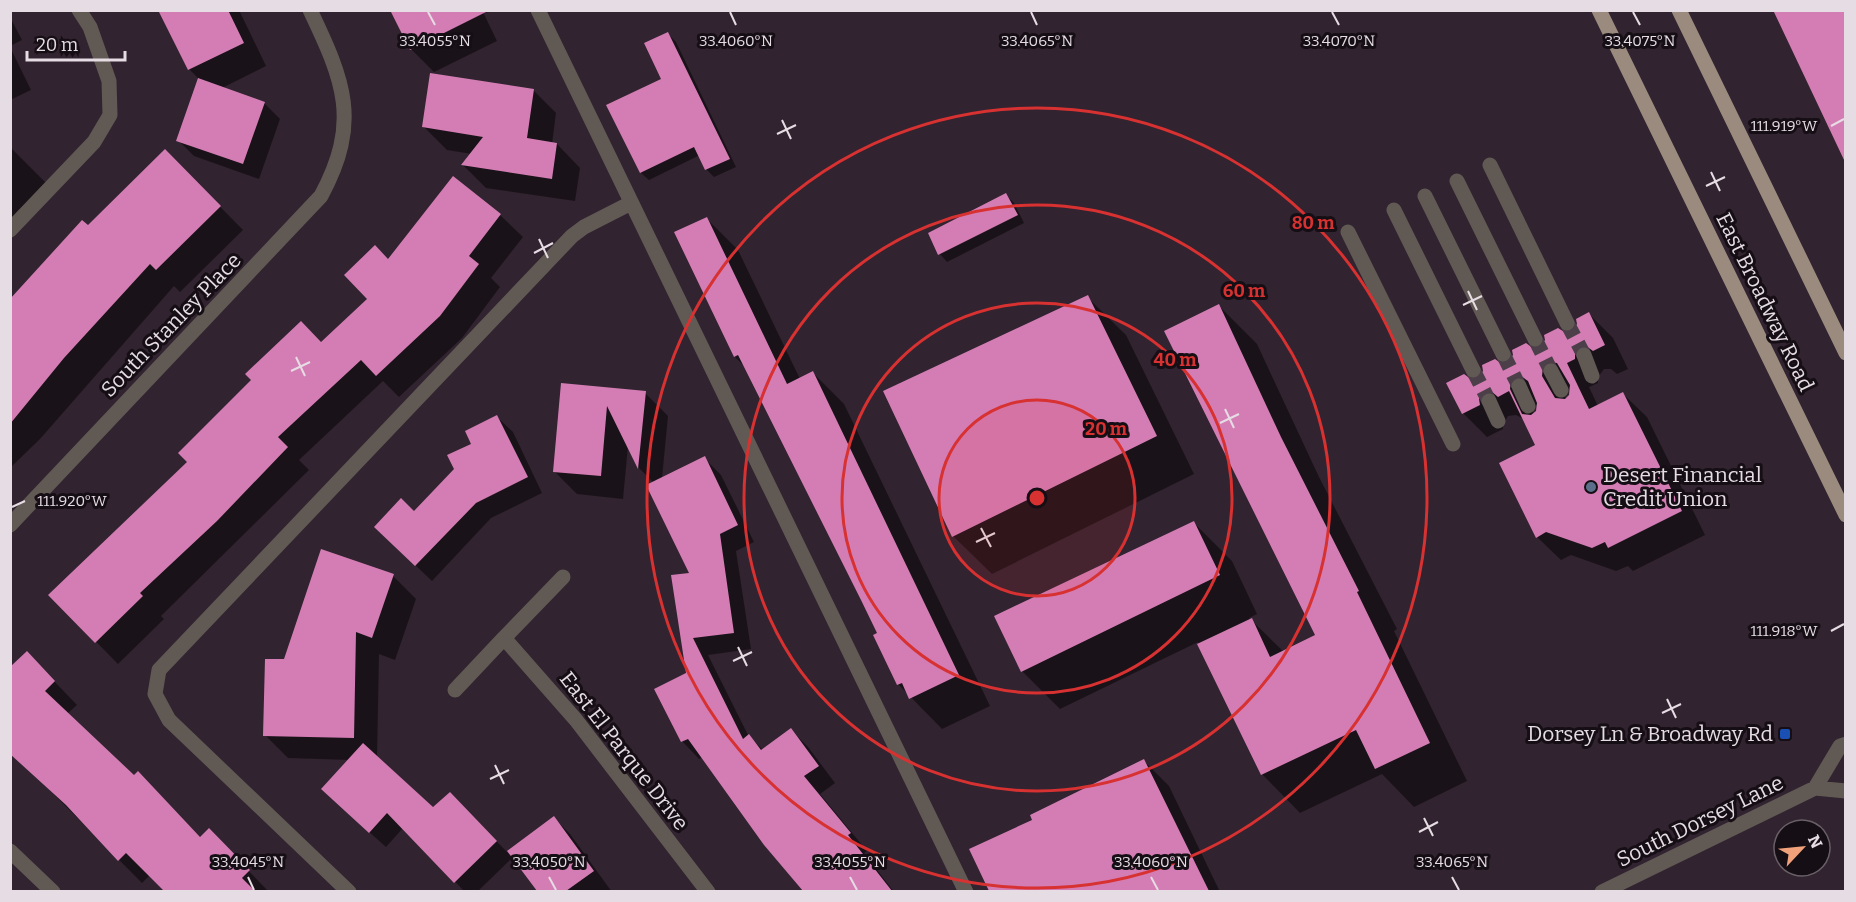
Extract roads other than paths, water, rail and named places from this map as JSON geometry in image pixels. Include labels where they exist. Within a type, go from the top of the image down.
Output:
[{"type":"main road","name":"East Broadway Road","points":[[1599,10],[1845,515]]},
{"type":"main road","points":[[1679,10],[1845,352]]},
{"type":"street","points":[[10,230],[94,142],[110,115],[109,81],[90,27],[79,10]]},
{"type":"street","name":"South Stanley Place","points":[[10,525],[321,196],[336,169],[343,142],[345,113],[341,83],[333,57],[310,10]]},
{"type":"street","points":[[538,10],[966,891]]},
{"type":"street","points":[[1490,165],[1567,323]]},
{"type":"street","points":[[1457,180],[1535,339]]},
{"type":"street","points":[[1425,195],[1503,354]]},
{"type":"street","points":[[349,891],[169,720],[155,694],[159,670],[572,236],[592,222],[631,204]]},
{"type":"street","points":[[1394,210],[1473,370]]},
{"type":"street","points":[[1348,232],[1454,444]]},
{"type":"street","points":[[1584,355],[1592,376]]},
{"type":"street","points":[[1551,371],[1561,390]]},
{"type":"street","points":[[1519,386],[1528,406]]},
{"type":"street","points":[[1489,401],[1498,421]]},
{"type":"street","points":[[455,690],[563,577]]},
{"type":"street","name":"East El Parque Drive","points":[[504,638],[582,728],[708,891]]},
{"type":"street","name":"South Dorsey Lane","points":[[1602,891],[1625,887],[1815,788],[1840,746],[1845,744]]},
{"type":"street","name":"South Dorsey Lane","points":[[1815,788],[1845,792]]},
{"type":"street","points":[[10,851],[53,891]]},
{"type":"tunnel","points":[[1567,323],[1584,355]]},
{"type":"tunnel","points":[[1535,339],[1551,371]]},
{"type":"tunnel","points":[[1503,354],[1519,386]]},
{"type":"tunnel","points":[[1473,370],[1489,401]]},
{"type":"place","name":"Desert Financial Credit Union","points":[[1591,487]]},
{"type":"place","name":"Dorsey Ln & Broadway Rd","points":[[1785,734]]}]
